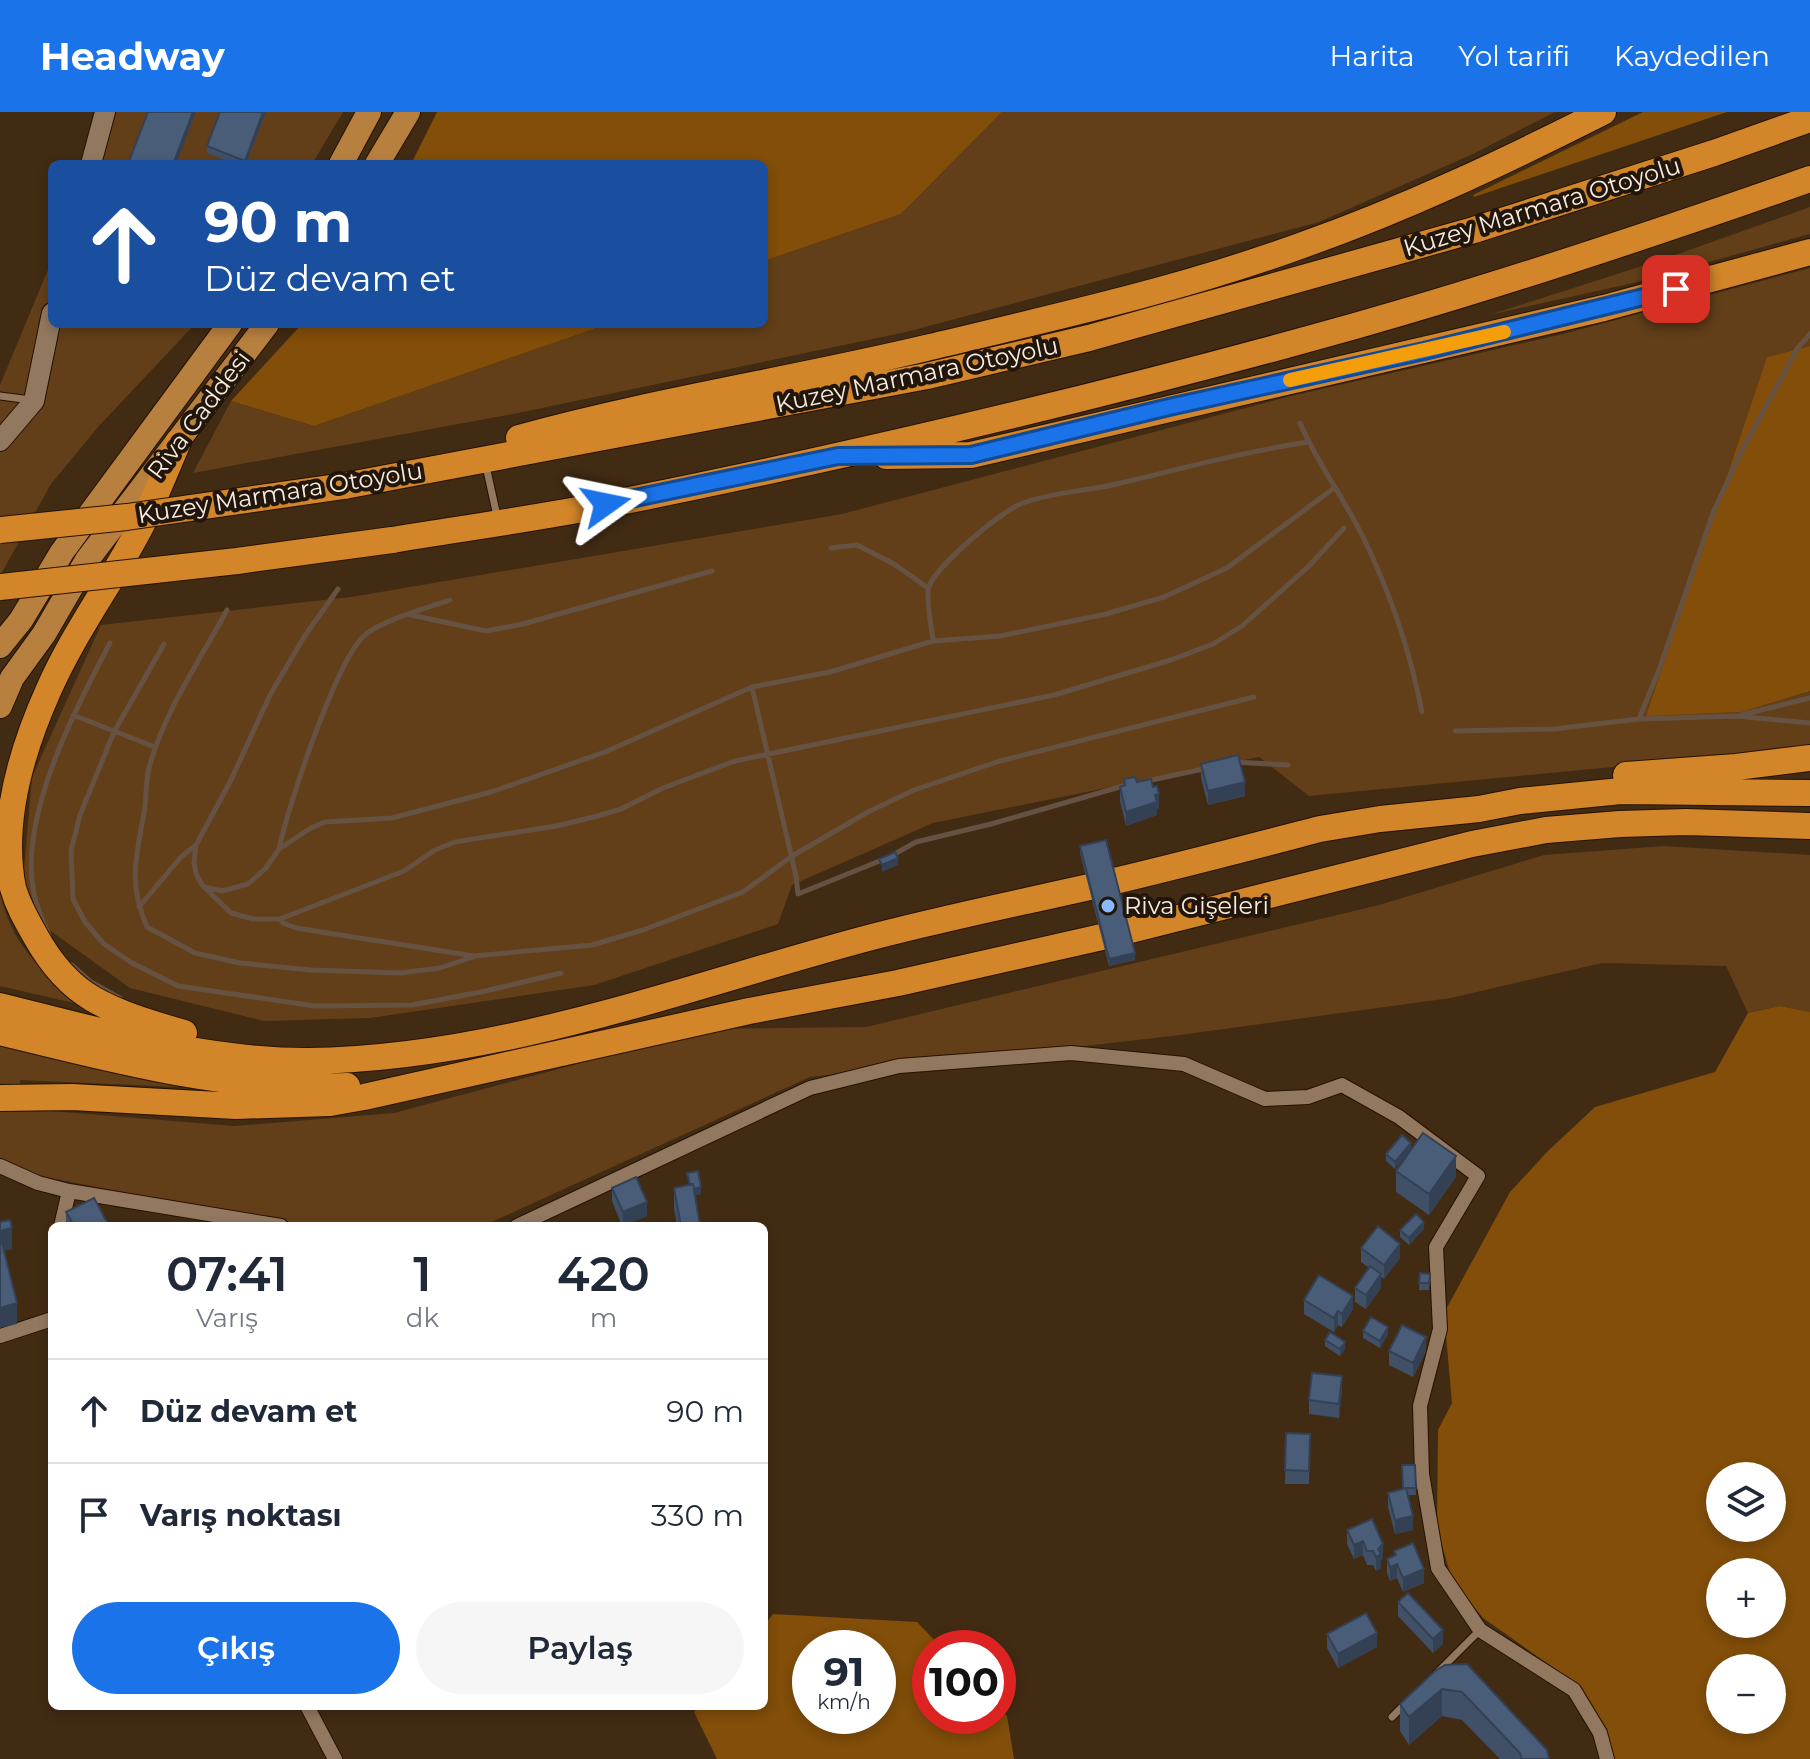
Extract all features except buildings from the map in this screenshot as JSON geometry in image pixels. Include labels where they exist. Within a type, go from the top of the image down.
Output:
[{"type":"highway","points":[[344,486],[552,429],[925,348],[1206,276],[1296,248],[1385,215],[1463,181],[1603,112]]},
{"type":"highway","name":"Kuzey Marmara Otoyolu","points":[[0,530],[127,517],[344,486],[927,376],[1089,338],[1474,230],[1810,119]]},
{"type":"highway","points":[[0,587],[392,540],[606,504],[838,456],[1087,398],[1358,325],[1589,254],[1810,179]]},
{"type":"highway","points":[[838,456],[971,455],[1604,308],[1810,252]]},
{"type":"highway","points":[[178,442],[143,521],[56,676],[38,716],[19,775],[8,829],[8,851],[20,908],[56,967],[74,985],[93,999],[131,1016],[197,1037],[250,1046],[377,1056]]},
{"type":"highway","points":[[1479,809],[1544,786],[1576,781],[1810,758]]},
{"type":"highway","points":[[0,1006],[214,1053],[306,1061],[414,1053],[577,1020],[702,988],[855,942],[1320,829],[1520,801],[1621,791],[1810,793]]},
{"type":"highway","points":[[0,1098],[72,1097],[236,1106],[330,1103],[1100,938],[1472,844],[1546,830],[1686,822],[1810,826]]},
{"type":"highway","points":[[0,1032],[193,1075],[244,1083],[331,1086],[442,1077],[587,1048]]},
{"type":"main road","points":[[92,160],[105,112]]},
{"type":"main road","points":[[343,160],[369,112]]},
{"type":"main road","points":[[379,160],[408,112]]},
{"type":"main road","points":[[0,441],[34,401],[49,328]]},
{"type":"main road","name":"Riva Caddesi","points":[[0,646],[21,620],[62,552],[227,328]]},
{"type":"main road","name":"Riva Caddesi","points":[[0,706],[12,678],[44,634],[87,560],[264,328]]},
{"type":"street","points":[[525,1222],[810,1088],[899,1066],[1071,1053],[1184,1064],[1265,1099],[1308,1097],[1342,1085],[1399,1117],[1478,1176],[1436,1247],[1440,1329],[1420,1406],[1422,1474],[1438,1568],[1480,1630],[1574,1690],[1600,1733],[1607,1759]]},
{"type":"street","points":[[0,1166],[38,1183],[69,1191],[257,1222]]},
{"type":"street","points":[[62,1222],[69,1191]]},
{"type":"street","points":[[0,1336],[48,1320]]},
{"type":"street","points":[[309,1710],[335,1759]]},
{"type":"lane","points":[[0,396],[34,401]]},
{"type":"lane","points":[[485,460],[498,523]]},
{"type":"lane","points":[[1425,1684],[1480,1630]]},
{"type":"lane","points":[[1392,1717],[1414,1695]]},
{"type":"shaded area","points":[[105,112],[343,112],[314,160],[88,160]]},
{"type":"shaded area","points":[[437,112],[1002,112],[901,214],[768,260],[768,160],[413,160]]},
{"type":"shaded area","points":[[1002,112],[1555,112],[1473,154],[1319,222],[906,332],[518,413],[193,473],[231,401],[314,426],[596,328],[768,328],[768,260],[901,214]]},
{"type":"shaded area","points":[[1643,112],[1727,112],[1473,195]]},
{"type":"shaded area","points":[[1810,207],[1810,234],[1633,283],[1489,315],[1661,260]]},
{"type":"shaded area","points":[[1810,268],[1810,346],[1767,357],[1647,715],[1742,712],[1810,691],[1810,748],[1309,796],[1259,757],[933,823],[792,885],[778,924],[594,985],[370,1018],[264,1021],[130,988],[48,929],[23,881],[32,777],[101,625],[351,597],[842,514],[1295,395],[1563,334]]},
{"type":"shaded area","points":[[48,270],[48,328],[191,328],[98,427],[51,484],[0,576],[0,385]]},
{"type":"shaded area","points":[[298,328],[596,328],[314,426],[231,401]]},
{"type":"shaded area","points":[[1810,346],[1810,691],[1742,712],[1646,716],[1767,357]]},
{"type":"shaded area","points":[[1664,846],[1810,855],[1810,1012],[1780,1006],[1748,1013],[1726,966],[1602,963],[1451,998],[1172,1036],[810,1077],[492,1222],[274,1222],[0,1168],[0,1111],[15,1108],[234,1126],[394,1113],[708,1029],[866,1027],[1379,905],[1544,855]]},
{"type":"shaded area","points":[[0,892],[6,914],[24,948],[50,975],[100,1009],[0,986]]},
{"type":"shaded area","points":[[1780,1006],[1810,1012],[1810,1759],[1611,1759],[1578,1685],[1483,1618],[1452,1580],[1437,1528],[1438,1430],[1452,1403],[1444,1313],[1510,1192],[1595,1107],[1715,1072],[1748,1013]]},
{"type":"shaded area","points":[[0,1041],[226,1089],[20,1080],[20,1086],[0,1087]]},
{"type":"shaded area","points":[[773,1614],[917,1622],[925,1630],[912,1630],[912,1734],[1010,1734],[1014,1759],[717,1759],[694,1712],[768,1710],[768,1620]]},
{"type":"waterway","points":[[1639,719],[1713,513],[1740,454],[1797,349],[1810,334]]},
{"type":"waterway","points":[[1300,423],[1356,523],[1382,579],[1405,644],[1422,712]]},
{"type":"waterway","points":[[933,641],[928,598],[934,578],[971,540],[1013,508],[1044,497],[1308,442]]},
{"type":"waterway","points":[[205,887],[222,891],[248,884],[265,869],[279,849],[325,822],[392,818],[491,792],[605,752],[752,687],[830,672],[933,641],[1000,636],[1106,614],[1164,597],[1227,568],[1334,488]]},
{"type":"waterway","points":[[338,589],[304,637],[270,695],[231,780],[196,845],[196,874],[203,886],[231,913],[253,919],[280,919],[404,871],[435,850],[455,842],[594,817],[621,809],[663,788],[735,761],[1054,695],[1171,660],[1213,644],[1242,626],[1309,566],[1344,528]]},
{"type":"waterway","points":[[831,548],[857,545],[894,564],[928,588]]},
{"type":"waterway","points":[[411,615],[486,631],[523,624],[712,571]]},
{"type":"waterway","points":[[279,849],[314,736],[354,649],[365,635],[383,624],[450,600]]},
{"type":"waterway","points":[[227,610],[174,704],[148,770],[135,870],[137,897],[147,927],[195,953],[240,963],[310,970],[400,973],[440,968],[473,957]]},
{"type":"waterway","points":[[49,935],[34,894],[31,864],[34,832],[66,731],[110,643]]},
{"type":"waterway","points":[[164,644],[114,732],[80,815],[71,851],[73,899],[85,922],[104,944],[132,963],[178,986],[315,1006],[412,1005],[561,973]]},
{"type":"waterway","points":[[752,687],[798,894],[882,860]]},
{"type":"waterway","points":[[280,919],[296,928],[474,956],[592,945],[643,930],[743,892],[792,856],[868,812],[914,790],[1000,761],[1254,697]]},
{"type":"waterway","points":[[1741,715],[1810,698]]},
{"type":"waterway","points":[[73,715],[155,747]]},
{"type":"waterway","points":[[1455,731],[1554,729],[1639,719],[1736,716],[1810,723]]},
{"type":"waterway","points":[[1233,762],[1288,765]]},
{"type":"waterway","points":[[1147,781],[1208,768]]},
{"type":"waterway","points":[[891,856],[916,842],[1130,784]]},
{"type":"waterway","points":[[139,907],[181,857],[196,845]]},
{"type":"waterway","points":[[72,965],[91,982],[120,998]]},
{"type":"slow traffic","points":[[1290,380],[1504,332]]},
{"type":"place","name":"Riva Gişeleri","points":[[1108,906]]},
{"type":"route","points":[[606,504],[838,456],[971,455],[1169,407],[1424,351],[1676,289]]}]
